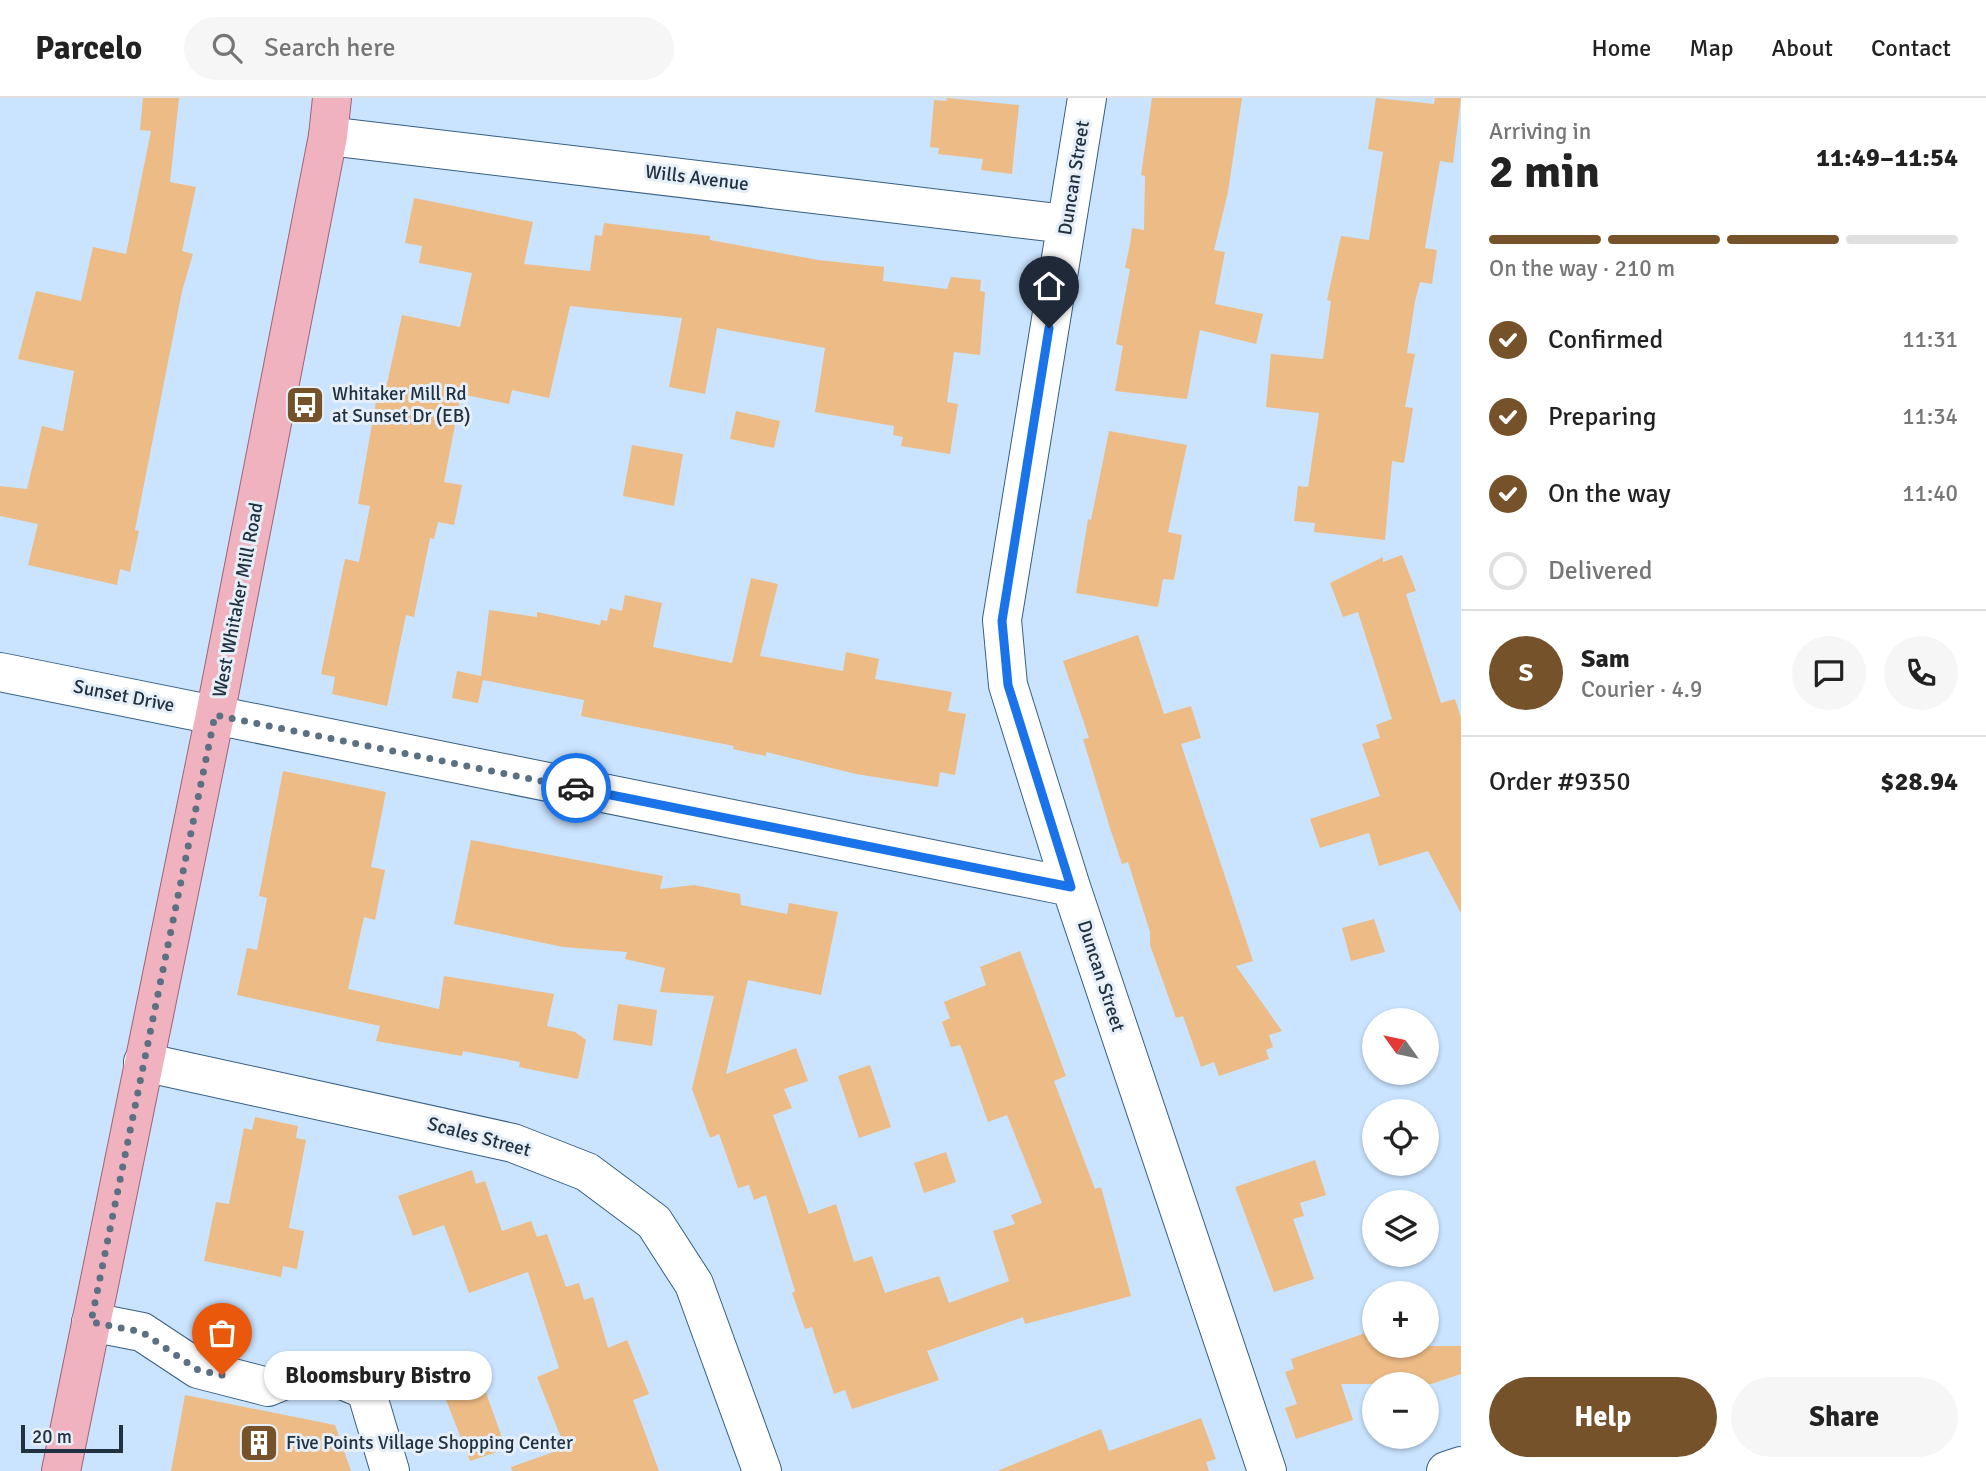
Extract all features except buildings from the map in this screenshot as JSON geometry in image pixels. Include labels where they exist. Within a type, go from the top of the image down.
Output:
[{"type":"main road","name":"West Whitaker Mill Road","points":[[61,1471],[215,715],[328,136],[332,98]]},
{"type":"street","name":"Duncan Street","points":[[1087,98],[1002,621],[1008,685],[1071,887],[1267,1471]]},
{"type":"street","name":"Wills Avenue","points":[[328,136],[1066,224]]},
{"type":"street","name":"Sunset Drive","points":[[0,672],[1071,887]]},
{"type":"street","name":"Scales Street","points":[[143,1062],[513,1143],[587,1172],[654,1222],[694,1284],[762,1471]]},
{"type":"street","points":[[91,1322],[142,1332],[198,1370],[268,1387],[307,1371],[337,1378],[366,1390],[390,1471]]},
{"type":"street","points":[[1446,1471],[1461,1466]]},
{"type":"way so far","points":[[222,1375],[198,1370],[142,1332],[91,1322],[215,715],[576,788]]},
{"type":"place","name":"Whitaker Mill Rd at Sunset Dr (EB)","points":[[305,405]]},
{"type":"place","name":"Bloomsbury Bistro","points":[[222,1375]]},
{"type":"place","name":"Five Points Village Shopping Center","points":[[259,1443]]},
{"type":"route","points":[[576,788],[1071,887],[1008,685],[1002,621],[1049,328]]}]
